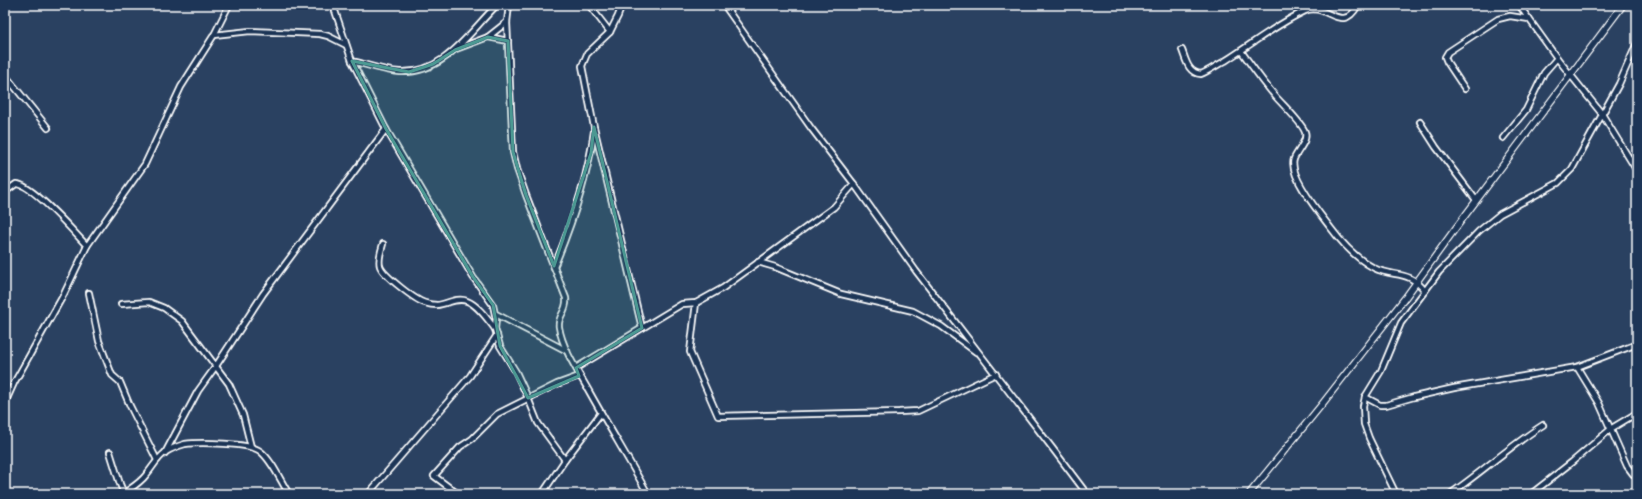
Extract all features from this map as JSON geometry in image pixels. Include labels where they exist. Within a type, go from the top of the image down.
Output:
[{"type":"street","points":[[5,403],[14,383],[64,294],[87,246],[145,164],[181,87],[214,35],[229,5]]},
{"type":"street","points":[[333,5],[352,61],[386,129],[473,276],[493,304],[496,314],[495,329],[500,346],[516,372],[538,423],[565,460]]},
{"type":"street","points":[[352,61],[392,71],[409,72],[433,64],[448,56],[455,50],[497,5]]},
{"type":"street","points":[[509,5],[507,22],[513,152],[517,170],[566,303],[565,310],[559,320],[559,326],[567,351],[579,376],[648,494]]},
{"type":"street","points":[[589,5],[610,32]]},
{"type":"street","points":[[622,5],[610,32],[587,54],[582,66],[594,127],[642,328]]},
{"type":"street","points":[[724,5],[811,128],[854,184],[916,271],[1087,494]]},
{"type":"street","points":[[1182,50],[1190,68],[1198,74],[1205,73],[1289,19],[1308,10],[1320,10],[1332,17],[1341,19],[1349,16],[1358,5]]},
{"type":"street","points":[[1519,5],[1557,58],[1602,114],[1637,171]]},
{"type":"street","points":[[1249,494],[1323,403],[1417,282],[1476,200],[1623,5]]},
{"type":"street","points":[[1465,89],[1446,60],[1446,55],[1448,52],[1498,18],[1510,16],[1529,19]]},
{"type":"street","points":[[455,50],[488,37],[507,22]]},
{"type":"street","points":[[214,35],[250,31],[320,34],[328,36],[346,45]]},
{"type":"street","points":[[488,37],[508,41]]},
{"type":"street","points":[[1396,494],[1369,438],[1362,413],[1365,397],[1381,371],[1402,324],[1448,261],[1489,223],[1500,214],[1550,188],[1564,178],[1579,158],[1619,84],[1637,43]]},
{"type":"street","points":[[1241,51],[1272,93],[1304,130],[1305,139],[1294,158],[1293,169],[1302,186],[1329,226],[1339,239],[1370,266],[1381,271],[1412,278],[1425,291]]},
{"type":"street","points":[[1503,138],[1526,110],[1544,73],[1557,58]]},
{"type":"street","points":[[5,75],[48,128]]},
{"type":"street","points":[[1420,122],[1436,147],[1476,200]]},
{"type":"street","points":[[554,267],[567,236],[591,153],[594,127]]},
{"type":"street","points":[[165,453],[198,391],[263,294],[386,129]]},
{"type":"street","points":[[5,192],[16,184],[24,185],[41,199],[87,246]]},
{"type":"street","points":[[576,368],[682,304],[696,303],[723,288],[834,207],[854,184]]},
{"type":"street","points":[[383,244],[380,261],[382,269],[407,292],[424,303],[437,305],[458,300],[467,301],[473,304],[495,329]]},
{"type":"street","points":[[758,262],[775,267],[841,294],[913,311],[941,326],[982,357]]},
{"type":"street","points":[[89,293],[99,342],[112,375],[120,382],[130,406],[157,460]]},
{"type":"street","points":[[122,304],[149,302],[164,308],[182,321],[229,384],[240,409],[251,447]]},
{"type":"street","points":[[696,303],[690,352],[718,416],[899,412],[918,410],[996,374]]},
{"type":"street","points":[[496,314],[567,351]]},
{"type":"street","points":[[368,494],[466,382],[497,335]]},
{"type":"street","points":[[1365,397],[1382,406],[1454,388],[1577,367],[1637,344]]},
{"type":"street","points":[[1577,367],[1612,428],[1628,466],[1633,474],[1637,475]]},
{"type":"street","points":[[458,494],[434,476],[460,446],[472,439],[497,414],[560,382],[579,376]]},
{"type":"street","points":[[542,494],[565,460],[601,413]]},
{"type":"street","points":[[1530,494],[1572,462],[1612,428],[1637,413]]},
{"type":"street","points":[[1450,494],[1517,442],[1543,425]]},
{"type":"street","points":[[110,452],[124,494],[147,475],[157,460],[165,453],[174,447],[187,444],[251,447],[260,450],[267,457],[289,494]]},
{"type":"highlighted area","points":[[488,37],[508,41],[513,152],[526,195],[554,266],[591,153],[594,127],[642,328],[576,368],[579,376],[528,398],[500,346],[493,305],[473,277],[386,129],[352,61],[409,72],[433,64],[455,50]]}]
